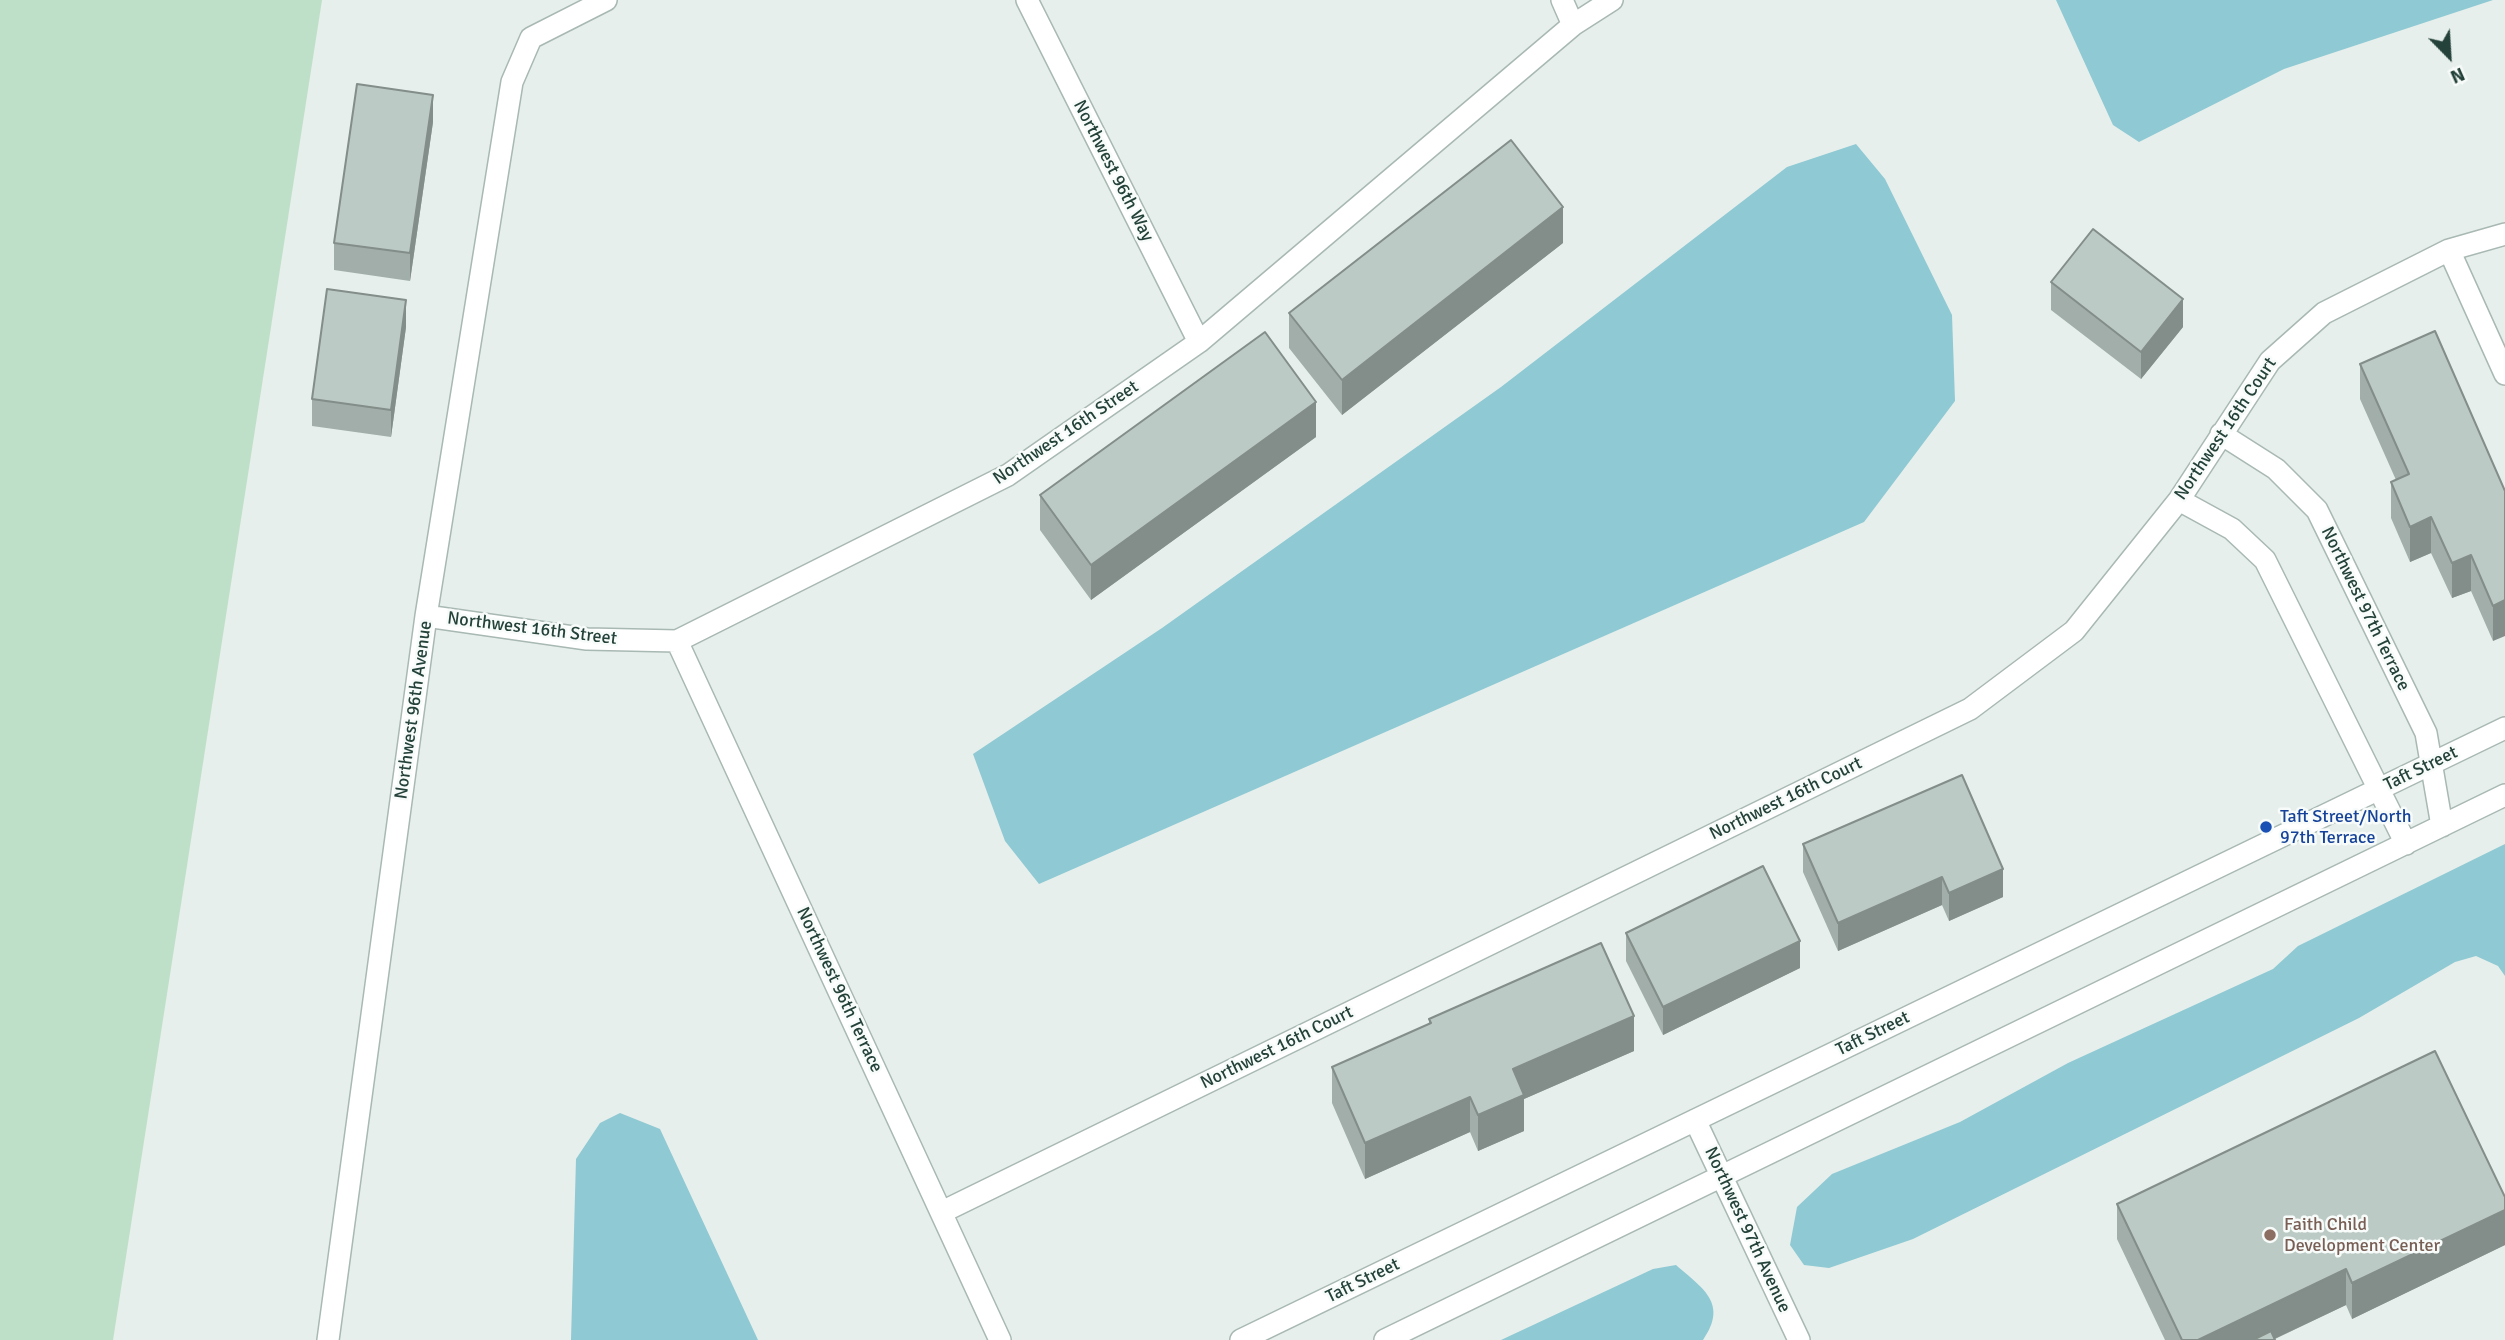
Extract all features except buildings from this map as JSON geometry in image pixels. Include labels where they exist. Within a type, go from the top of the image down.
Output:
[{"type":"street","name":"Northwest 96th Avenue","points":[[328,1340],[426,616],[512,82],[531,38],[606,0]]},
{"type":"street","name":"Northwest 96th Way","points":[[1027,0],[1199,342]]},
{"type":"street","points":[[1562,0],[1573,24]]},
{"type":"street","name":"Northwest 16th Street","points":[[426,616],[587,639],[677,641],[1008,475],[1199,342],[1573,24],[1612,0]]},
{"type":"street","name":"Northwest 16th Court","points":[[942,1212],[1970,709],[2074,632],[2179,500],[2270,361],[2324,313],[2449,250],[2505,234]]},
{"type":"street","points":[[2449,250],[2505,374]]},
{"type":"street","name":"Northwest 97th Terrace","points":[[2221,434],[2276,469],[2316,509],[2426,733],[2442,825]]},
{"type":"street","points":[[2179,500],[2231,529],[2265,560],[2406,844]]},
{"type":"street","name":"Northwest 96th Terrace","points":[[677,641],[1000,1340]]},
{"type":"street","name":"Taft Street","points":[[1241,1340],[2505,728]]},
{"type":"street","points":[[1385,1340],[2505,795]]},
{"type":"street","name":"Northwest 97th Avenue","points":[[1696,1121],[1799,1340]]},
{"type":"green space","points":[[0,0],[322,0],[113,1340],[0,1340]]},
{"type":"water","points":[[2056,0],[2493,0],[2284,69],[2139,142],[2113,125]]},
{"type":"water","points":[[1856,144],[1885,179],[1952,315],[1955,401],[1864,522],[1039,884],[1005,841],[973,754],[1162,628],[1501,387],[1787,167]]},
{"type":"water","points":[[2505,844],[2505,976],[2498,966],[2476,956],[2455,962],[2359,1018],[1913,1239],[1829,1268],[1804,1265],[1790,1245],[1797,1207],[1832,1174],[1960,1122],[2068,1063],[2273,969],[2298,946]]},
{"type":"water","points":[[620,1113],[660,1129],[758,1340],[571,1340],[576,1159],[600,1123]]},
{"type":"water","points":[[1676,1265],[1703,1289],[1713,1306],[1710,1327],[1703,1340],[1501,1340],[1653,1269]]},
{"type":"place","name":"Taft Street/North 97th Terrace","points":[[2266,827]]},
{"type":"place","name":"Faith Child Development Center","points":[[2270,1235]]}]
